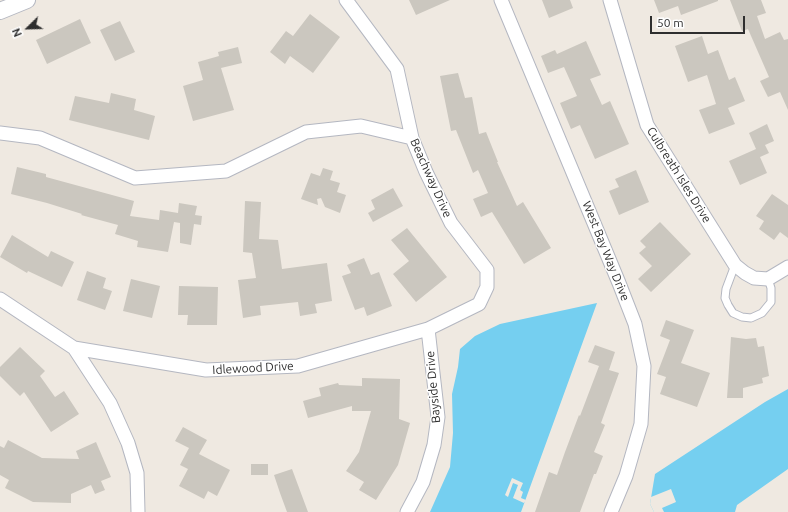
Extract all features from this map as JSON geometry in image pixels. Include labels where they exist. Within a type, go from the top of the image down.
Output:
[{"type":"street","points":[[0,11],[26,0]]},
{"type":"street","name":"Beachway Drive","points":[[346,0],[397,68],[412,138],[426,172],[451,223],[487,270],[487,287],[479,304],[428,328]]},
{"type":"street","name":"West Bay Way Drive","points":[[501,0],[619,283],[636,331],[644,366],[641,424],[626,476],[611,512]]},
{"type":"street","name":"Culbreath Isles Drive","points":[[610,0],[647,126],[735,265],[754,278],[768,278]]},
{"type":"street","points":[[0,133],[40,138],[135,178],[226,171],[306,132],[361,126],[412,138]]},
{"type":"street","points":[[768,278],[788,267]]},
{"type":"street","points":[[0,299],[74,348],[110,403],[128,443],[137,474],[138,512]]},
{"type":"street","name":"Idlewood Drive","points":[[74,348],[206,370],[298,366],[428,328]]},
{"type":"street","name":"Bayside Drive","points":[[407,512],[423,482],[434,445],[438,418],[428,328]]},
{"type":"lane","points":[[735,265],[726,289],[725,298],[733,313],[742,317],[751,318],[762,313],[771,302],[772,288],[768,278]]},
{"type":"water","points":[[597,303],[521,512],[430,512],[450,467],[453,433],[452,394],[460,349],[475,336],[500,324]]},
{"type":"water","points":[[788,389],[788,469],[737,505],[735,512],[654,512],[650,504],[655,474],[765,402]]},
{"type":"pier","points":[[512,478],[523,483],[520,490],[523,492],[521,498],[526,500],[524,503],[513,498],[518,485],[513,483],[508,497],[505,495]]},
{"type":"pier","points":[[671,489],[676,502],[662,508],[664,512],[654,512],[650,504],[651,497]]},
{"type":"building","points":[[409,0],[450,0],[416,15]]},
{"type":"building","points":[[542,0],[570,0],[573,8],[549,18]]},
{"type":"building","points":[[654,0],[718,1],[681,15],[678,6],[659,13]]},
{"type":"building","points":[[730,0],[761,0],[766,13],[757,16],[765,39],[780,32],[784,40],[788,39],[788,110],[780,92],[768,97],[760,81],[769,77],[748,29],[742,31]]},
{"type":"building","points":[[310,14],[340,37],[313,73],[290,56],[285,64],[270,52],[286,31],[293,36]]},
{"type":"building","points":[[80,19],[91,43],[47,64],[36,40]]},
{"type":"building","points":[[120,21],[135,52],[115,61],[100,30]]},
{"type":"building","points":[[702,36],[708,54],[718,50],[729,80],[735,77],[745,101],[728,108],[735,124],[709,134],[699,110],[716,104],[707,75],[688,82],[675,46]]},
{"type":"building","points":[[586,41],[601,75],[590,79],[602,105],[610,101],[629,144],[595,159],[580,125],[571,129],[560,103],[577,96],[564,67],[548,73],[541,56],[555,50],[557,54]]},
{"type":"building","points":[[238,47],[242,63],[221,68],[234,110],[193,121],[183,86],[203,80],[198,62],[219,56],[218,52]]},
{"type":"building","points":[[458,73],[465,98],[472,97],[479,134],[486,132],[497,162],[517,206],[523,202],[551,248],[524,264],[492,212],[481,217],[473,199],[488,193],[478,170],[473,173],[456,130],[451,131],[440,76]]},
{"type":"building","points":[[111,93],[136,99],[134,110],[155,116],[149,140],[69,120],[75,96],[109,103]]},
{"type":"building","points":[[767,124],[774,141],[765,145],[769,153],[760,157],[767,173],[740,185],[729,161],[756,149],[749,133]]},
{"type":"building","points":[[17,167],[46,174],[46,177],[134,201],[130,216],[159,220],[160,210],[178,213],[179,203],[197,206],[195,215],[202,216],[201,225],[194,224],[191,245],[180,243],[180,223],[174,222],[168,252],[137,247],[138,241],[115,234],[118,225],[81,215],[82,214],[47,203],[11,194]]},
{"type":"building","points":[[323,168],[333,171],[330,180],[340,183],[337,192],[346,195],[340,213],[325,207],[321,198],[317,199],[318,205],[301,199],[311,173],[320,176]]},
{"type":"building","points":[[636,170],[649,202],[619,215],[609,191],[619,187],[615,179]]},
{"type":"building","points":[[393,188],[403,206],[373,222],[368,213],[375,209],[371,200]]},
{"type":"building","points":[[772,194],[788,205],[788,238],[780,232],[774,240],[759,229],[764,221],[756,216]]},
{"type":"building","points":[[245,201],[261,202],[259,239],[278,240],[282,269],[327,263],[332,301],[315,304],[317,313],[300,316],[298,302],[260,306],[261,315],[243,318],[238,280],[256,278],[252,253],[243,252]]},
{"type":"building","points":[[660,222],[691,254],[651,292],[638,279],[652,266],[639,253],[646,247],[640,241]]},
{"type":"building","points":[[407,228],[447,277],[416,302],[393,274],[409,261],[391,240]]},
{"type":"building","points":[[12,235],[48,257],[51,251],[74,262],[62,287],[28,271],[27,273],[0,257]]},
{"type":"building","points":[[364,258],[371,275],[379,272],[392,306],[367,316],[364,307],[355,310],[342,276],[351,273],[347,265]]},
{"type":"building","points":[[87,271],[106,278],[103,288],[112,291],[105,310],[77,300]]},
{"type":"building","points":[[131,279],[160,286],[152,318],[123,311]]},
{"type":"building","points":[[179,286],[218,287],[217,325],[187,325],[188,315],[178,315]]},
{"type":"building","points":[[666,320],[694,330],[681,363],[710,373],[697,407],[660,394],[666,377],[657,374],[670,340],[660,336]]},
{"type":"building","points":[[731,337],[746,339],[756,338],[758,347],[764,346],[769,376],[762,378],[763,383],[743,388],[743,398],[727,398]]},
{"type":"building","points":[[595,345],[615,352],[609,370],[619,373],[601,423],[605,425],[594,452],[603,456],[596,474],[594,474],[580,512],[535,512],[549,472],[557,475],[599,366],[588,362]]},
{"type":"building","points":[[20,347],[45,371],[40,376],[55,397],[64,391],[79,414],[51,432],[24,392],[20,396],[0,376],[0,367]]},
{"type":"building","points":[[362,378],[400,379],[399,419],[410,423],[398,465],[376,500],[359,490],[364,482],[346,471],[359,452],[371,411],[352,411],[352,406],[308,418],[303,401],[321,396],[319,388],[338,383],[339,385],[362,386]]},
{"type":"building","points":[[183,427],[207,440],[199,454],[230,470],[217,496],[208,491],[204,499],[179,486],[188,469],[180,465],[189,448],[175,441]]},
{"type":"building","points":[[8,440],[42,458],[79,459],[76,451],[96,442],[111,477],[101,481],[105,490],[95,494],[91,485],[71,494],[71,503],[33,502],[5,488],[9,480],[0,475],[0,446],[4,448]]},
{"type":"building","points":[[251,464],[268,464],[268,475],[251,475]]},
{"type":"building","points":[[292,469],[308,512],[287,512],[274,475]]}]
